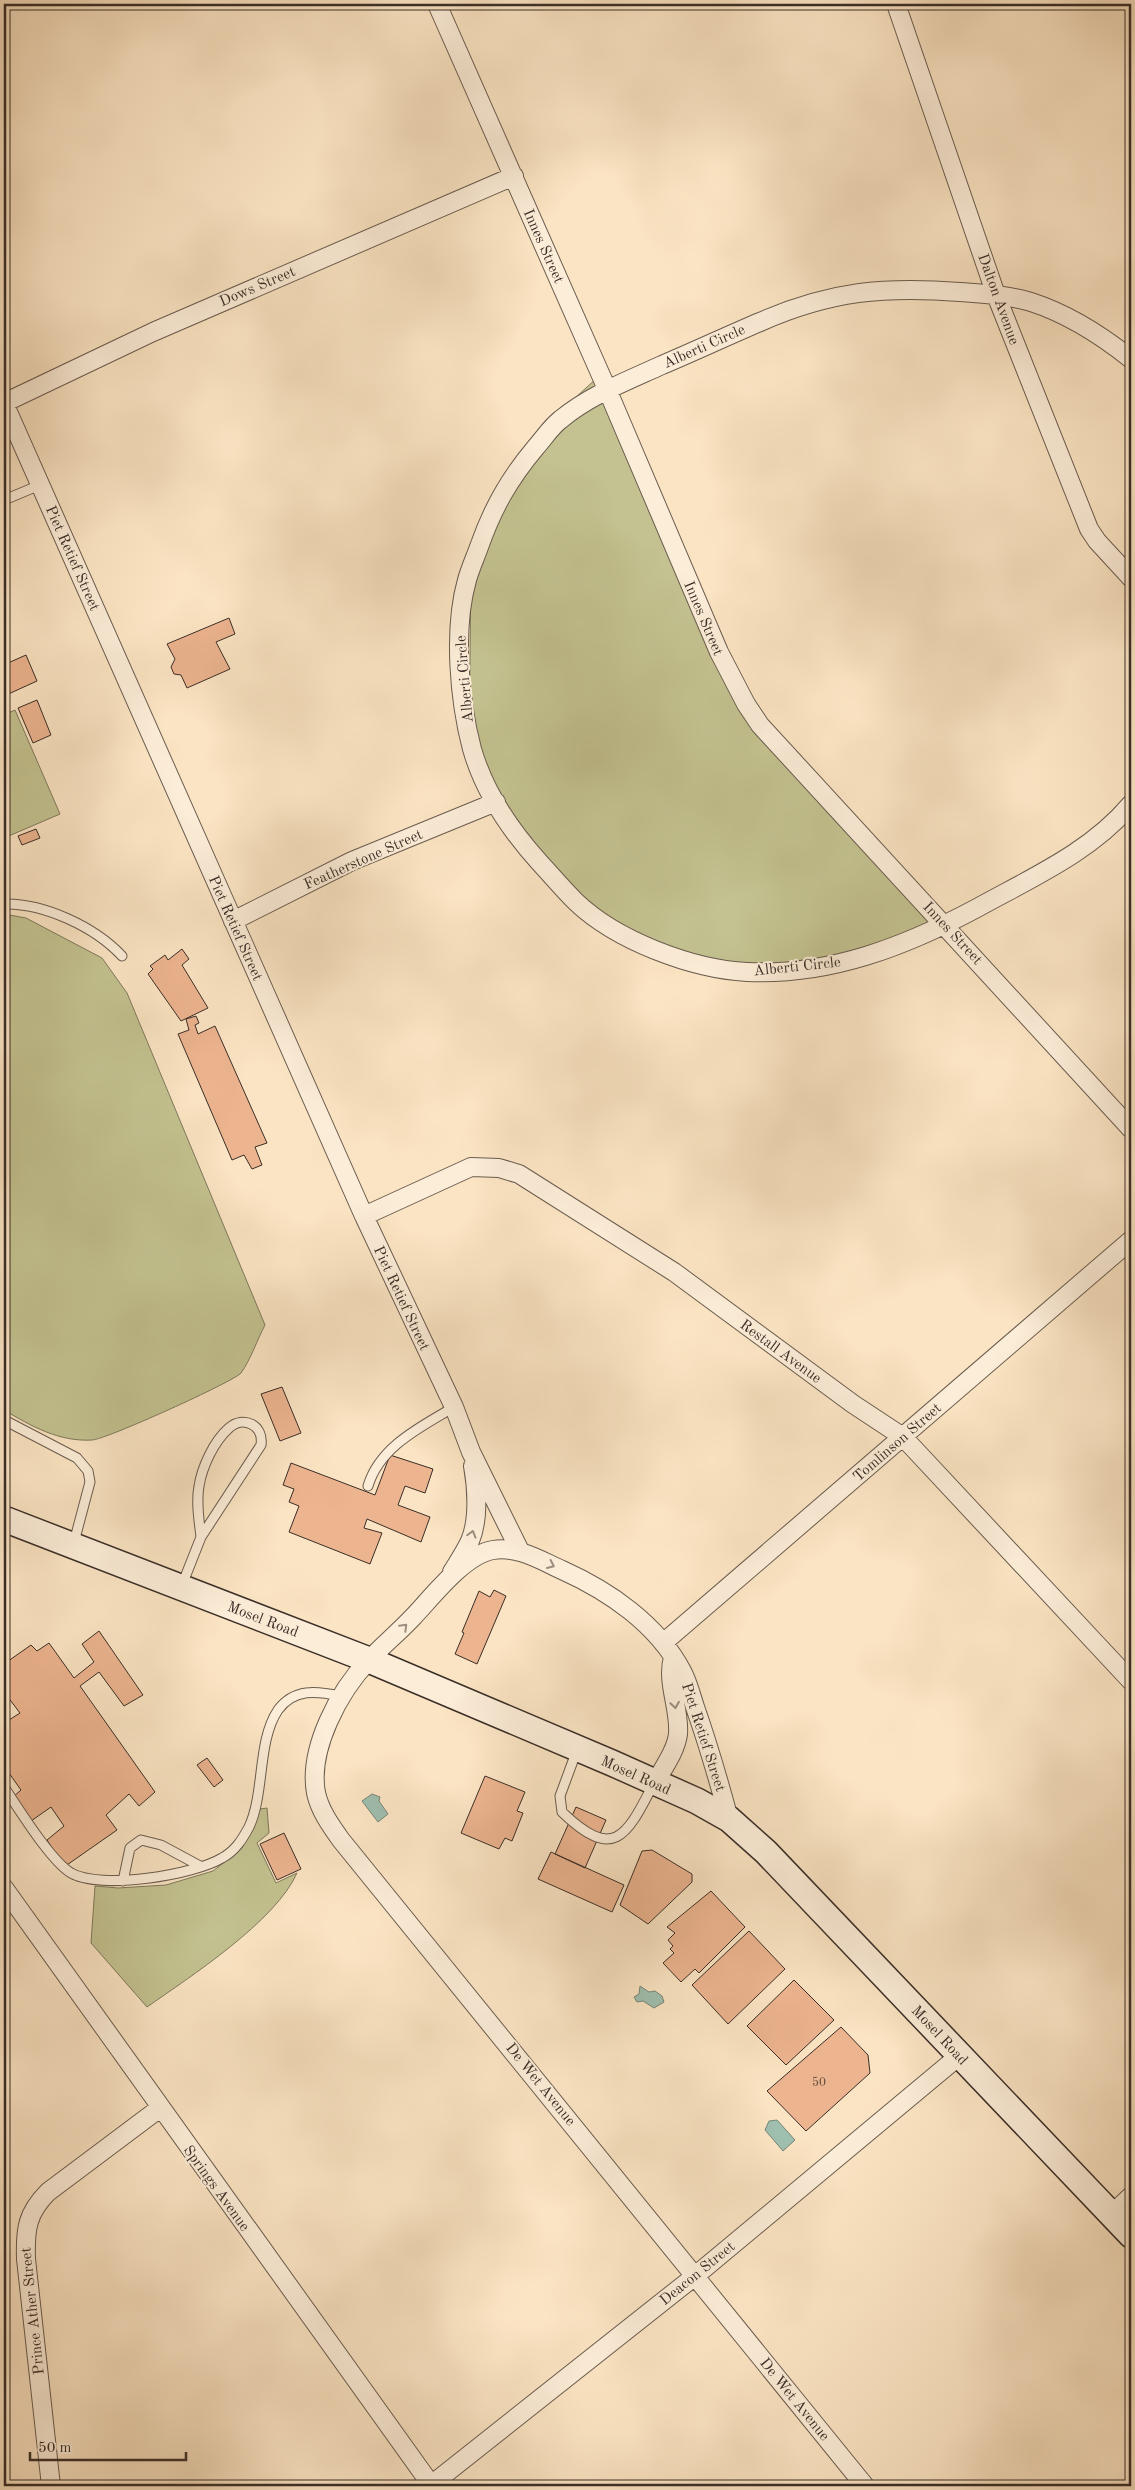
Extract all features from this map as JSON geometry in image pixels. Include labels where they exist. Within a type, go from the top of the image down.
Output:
[{"type":"street","name":"Innes Street","points":[[437,4],[607,389],[719,652],[746,704],[760,725],[1131,1128]]},
{"type":"street","name":"Dalton Avenue","points":[[896,4],[996,295],[1089,529],[1097,541],[1131,578]]},
{"type":"street","name":"Dows Street","points":[[4,403],[153,332],[514,176]]},
{"type":"street","name":"Alberti Circle","points":[[1131,359],[1096,332],[1065,316],[1030,302],[996,295],[919,288],[883,289],[815,301],[775,315],[607,389],[558,421],[513,475],[481,540],[466,584],[460,631],[465,712],[473,752],[496,802],[518,838],[579,905],[646,947],[694,963],[745,972],[816,967],[869,957],[945,924],[1078,851],[1102,835],[1131,804]]},
{"type":"street","name":"Piet Retief Street","points":[[4,403],[364,1216],[454,1407],[471,1452],[520,1551]]},
{"type":"street","name":"Featherstone Street","points":[[233,921],[352,861],[496,802]]},
{"type":"street","name":"Restall Avenue","points":[[364,1216],[471,1167],[499,1168],[519,1174],[674,1272],[853,1404],[903,1437],[1131,1681]]},
{"type":"street","name":"Tomlinson Street","points":[[668,1650],[903,1437],[1131,1240]]},
{"type":"street","name":"Piet Retief Street","points":[[450,1577],[470,1540],[474,1524],[476,1499],[471,1452]]},
{"type":"street","name":"Mosel Road","points":[[4,1520],[369,1660],[697,1801],[729,1820],[766,1852],[1131,2235]]},
{"type":"street","name":"Piet Retief Street","points":[[369,1660],[408,1623],[450,1577],[481,1554],[494,1550],[520,1551],[569,1573],[628,1608],[668,1650],[682,1671],[698,1716],[729,1820]]},
{"type":"street","name":"Piet Retief Street","points":[[654,1783],[675,1747],[678,1736],[668,1650]]},
{"type":"street","name":"De Wet Avenue","points":[[369,1660],[340,1696],[324,1734],[315,1767],[316,1794],[325,1816],[341,1840],[865,2486]]},
{"type":"street","name":"Springs Avenue","points":[[4,1888],[432,2486]]},
{"type":"street","name":"Deacon Street","points":[[432,2486],[695,2276],[959,2056]]},
{"type":"street","name":"Prince Ather Street","points":[[51,2486],[26,2259],[28,2222],[35,2205],[48,2192],[160,2108]]},
{"type":"street","points":[[1111,2214],[1131,2196]]},
{"type":"lane","points":[[4,500],[40,485]]},
{"type":"lane","points":[[4,904],[54,914],[109,942],[122,956]]},
{"type":"lane","points":[[368,1486],[378,1466],[403,1438],[454,1407]]},
{"type":"lane","points":[[4,1420],[77,1458],[88,1471],[90,1482],[73,1546]]},
{"type":"lane","points":[[181,1587],[201,1537],[261,1445],[261,1433],[257,1426],[251,1423],[243,1422],[230,1426],[222,1434],[209,1458],[199,1487],[201,1537]]},
{"type":"lane","points":[[4,1787],[62,1866],[82,1878],[124,1881],[157,1878],[214,1863],[233,1851],[250,1825],[268,1737],[278,1710],[293,1697],[315,1690],[340,1696]]},
{"type":"lane","points":[[578,1749],[560,1796],[562,1812],[586,1832],[604,1840],[613,1840],[622,1834],[636,1818],[654,1783]]},
{"type":"lane","points":[[124,1881],[130,1848],[141,1840],[161,1845],[200,1866]]},
{"type":"shaded area","points":[[597,378],[736,700],[939,925],[850,955],[744,969],[647,956],[579,905],[469,755],[471,559],[554,417]]},
{"type":"shaded area","points":[[15,710],[60,814],[4,838],[4,715]]},
{"type":"shaded area","points":[[4,914],[26,918],[102,958],[127,993],[265,1325],[241,1373],[195,1398],[120,1431],[92,1440],[57,1436],[24,1422],[4,1410]]},
{"type":"shaded area","points":[[372,1794],[380,1797],[379,1801],[388,1814],[378,1822],[362,1801]]},
{"type":"shaded area","points":[[267,1808],[269,1833],[257,1843],[276,1883],[297,1873],[271,1910],[252,1929],[208,1964],[147,2007],[91,1943],[95,1886],[118,1888],[166,1885],[213,1871],[242,1848],[260,1809]]},
{"type":"shaded area","points":[[640,1986],[649,1992],[655,1991],[662,1996],[664,2002],[654,2008],[643,2001],[637,2002],[634,1997],[639,1994]]},
{"type":"shaded area","points":[[777,2120],[795,2140],[783,2151],[765,2130],[769,2121]]},
{"type":"building","points":[[229,618],[235,634],[216,642],[230,669],[187,688],[181,675],[174,674],[171,667],[175,659],[167,644]]},
{"type":"building","points":[[4,652],[8,663],[26,655],[37,681],[4,696]]},
{"type":"building","points":[[37,700],[51,735],[33,743],[18,708]]},
{"type":"building","points":[[36,829],[40,838],[22,845],[18,836]]},
{"type":"building","points":[[182,949],[189,959],[182,965],[208,1008],[181,1021],[148,974],[153,969],[150,966],[165,955],[168,960]]},
{"type":"building","points":[[196,1016],[199,1023],[195,1025],[198,1034],[215,1026],[267,1143],[255,1147],[262,1165],[252,1169],[244,1155],[232,1160],[178,1034],[189,1030],[186,1019]]},
{"type":"building","points":[[282,1387],[301,1433],[280,1441],[261,1394]]},
{"type":"building","points":[[390,1455],[433,1469],[425,1493],[405,1486],[398,1505],[430,1517],[421,1542],[367,1519],[364,1528],[382,1533],[370,1564],[289,1532],[299,1506],[289,1502],[294,1489],[283,1485],[291,1463],[375,1495]]},
{"type":"building","points":[[494,1590],[506,1596],[477,1664],[455,1654],[479,1591],[490,1597]]},
{"type":"building","points":[[99,1631],[143,1695],[124,1706],[99,1672],[80,1686],[155,1792],[139,1806],[129,1794],[106,1815],[117,1830],[64,1867],[47,1840],[64,1826],[51,1807],[31,1821],[13,1797],[21,1790],[4,1766],[4,1713],[9,1720],[20,1713],[4,1692],[4,1682],[6,1680],[4,1674],[9,1670],[4,1664],[31,1645],[37,1651],[49,1643],[74,1678],[94,1662],[82,1644]]},
{"type":"building","points":[[207,1758],[223,1780],[214,1787],[197,1765]]},
{"type":"building","points":[[485,1776],[525,1792],[517,1811],[523,1813],[512,1841],[505,1838],[499,1849],[461,1833]]},
{"type":"building","points":[[576,1807],[606,1820],[585,1868],[555,1854]]},
{"type":"building","points":[[284,1833],[301,1869],[277,1880],[260,1844]]},
{"type":"building","points":[[652,1850],[692,1874],[692,1882],[648,1924],[620,1905],[642,1851]]},
{"type":"building","points":[[551,1852],[624,1885],[612,1912],[538,1879]]},
{"type":"building","points":[[711,1891],[745,1927],[699,1973],[695,1969],[681,1982],[663,1963],[674,1953],[670,1949],[673,1946],[668,1940],[675,1933],[667,1927]]},
{"type":"building","points":[[749,1931],[785,1969],[728,2024],[692,1985]]},
{"type":"building","points":[[794,1980],[834,2020],[786,2065],[747,2026]]},
{"type":"building","points":[[841,2027],[868,2055],[870,2073],[806,2131],[767,2091]]}]
